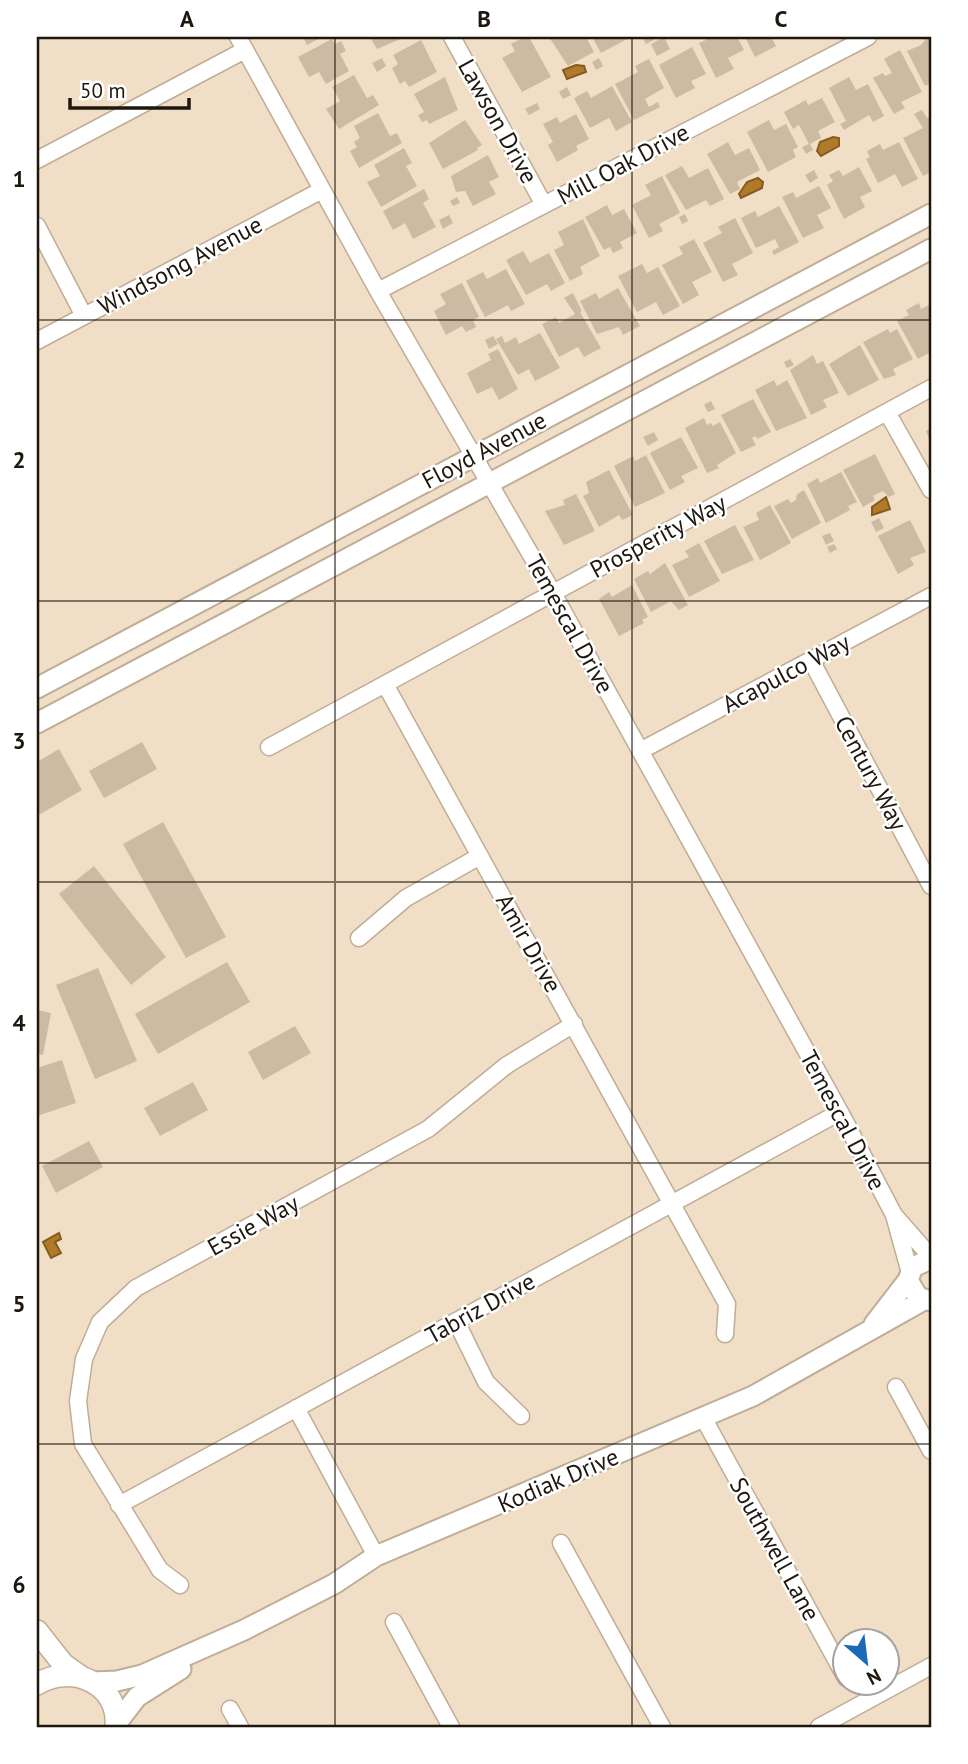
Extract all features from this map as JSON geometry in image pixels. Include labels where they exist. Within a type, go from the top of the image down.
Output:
[{"type":"main road","points":[[37,1631],[63,1664],[87,1679],[112,1702],[117,1725]]},
{"type":"main road","points":[[37,1684],[53,1676],[87,1679]]},
{"type":"street","name":"Lawson Drive","points":[[452,37],[544,205]]},
{"type":"street","name":"Mill Oak Drive","points":[[378,291],[868,37]]},
{"type":"street","points":[[37,160],[242,43]]},
{"type":"street","name":"Temescal Drive","points":[[242,43],[378,291],[553,593],[840,1112],[894,1215],[931,1258]]},
{"type":"street","name":"Windsong Avenue","points":[[37,341],[322,190]]},
{"type":"street","name":"Floyd Avenue","points":[[37,688],[931,214]]},
{"type":"street","points":[[37,226],[84,316]]},
{"type":"street","name":"Floyd Avenue","points":[[37,723],[931,249]]},
{"type":"street","name":"Prosperity Way","points":[[269,747],[931,388]]},
{"type":"street","points":[[887,412],[931,490]]},
{"type":"street","name":"Acapulco Way","points":[[640,751],[931,596]]},
{"type":"street","name":"Century Way","points":[[811,660],[931,886]]},
{"type":"street","name":"Amir Drive","points":[[385,684],[727,1304],[724,1334]]},
{"type":"street","points":[[359,938],[405,898],[480,856]]},
{"type":"street","name":"Essie Way","points":[[180,1585],[160,1570],[83,1444],[78,1401],[84,1359],[100,1322],[136,1288],[428,1129],[507,1065],[574,1024]]},
{"type":"street","name":"Tabriz Drive","points":[[119,1505],[840,1112]]},
{"type":"street","name":"Temescal Drive","points":[[894,1215],[909,1276]]},
{"type":"street","name":"Kodiak Drive","points":[[872,1328],[919,1262],[931,1258]]},
{"type":"street","points":[[909,1276],[913,1293],[928,1301]]},
{"type":"street","name":"Kodiak Drive","points":[[87,1679],[133,1678],[244,1630],[334,1584],[376,1556],[753,1396],[872,1328],[928,1301]]},
{"type":"street","points":[[456,1321],[486,1382],[521,1416]]},
{"type":"street","points":[[896,1387],[931,1451]]},
{"type":"street","points":[[296,1408],[376,1556]]},
{"type":"street","name":"Southwell Lane","points":[[704,1419],[832,1654]]},
{"type":"street","points":[[561,1543],[662,1727]]},
{"type":"street","points":[[394,1622],[451,1727]]},
{"type":"street","name":"Kodiak Drive","points":[[117,1725],[137,1697],[244,1630]]},
{"type":"street","points":[[819,1727],[931,1666]]},
{"type":"street","points":[[856,1698],[860,1705]]},
{"type":"street","points":[[230,1709],[240,1727]]},
{"type":"shaded area","points":[[576,65],[584,66],[586,72],[567,79],[563,70]]},
{"type":"shaded area","points":[[833,137],[839,138],[839,146],[821,156],[817,151],[820,142]]},
{"type":"shaded area","points":[[758,178],[763,182],[762,188],[741,198],[739,194],[747,182]]},
{"type":"shaded area","points":[[886,497],[890,509],[872,515],[872,507]]},
{"type":"shaded area","points":[[59,1233],[61,1239],[55,1242],[61,1253],[51,1258],[43,1242]]},
{"type":"building","points":[[303,37],[322,37],[307,45]]},
{"type":"building","points":[[370,37],[405,37],[377,49]]},
{"type":"building","points":[[529,37],[551,77],[522,92],[502,58],[515,51],[511,44]]},
{"type":"building","points":[[549,37],[586,37],[594,52],[568,66]]},
{"type":"building","points":[[592,37],[631,37],[601,53]]},
{"type":"building","points":[[642,37],[652,37],[654,40],[646,44]]},
{"type":"building","points":[[664,37],[670,49],[657,56],[651,44]]},
{"type":"building","points":[[704,37],[737,37],[744,50],[728,58],[734,69],[716,78],[699,43],[706,40]]},
{"type":"building","points":[[745,37],[771,37],[776,46],[755,57]]},
{"type":"building","points":[[923,37],[931,37],[931,83],[925,86],[907,51],[921,45],[925,40]]},
{"type":"building","points":[[332,39],[335,44],[341,41],[346,51],[340,54],[349,71],[326,84],[319,72],[309,77],[298,57]]},
{"type":"building","points":[[421,40],[437,72],[409,87],[405,81],[400,84],[392,68],[398,64],[393,55]]},
{"type":"building","points":[[692,47],[706,74],[691,81],[695,88],[676,98],[659,65]]},
{"type":"building","points":[[900,50],[922,92],[901,102],[905,108],[894,114],[873,78],[883,73],[885,76],[892,73],[884,59]]},
{"type":"building","points":[[382,58],[386,66],[377,72],[372,63]]},
{"type":"building","points":[[599,58],[603,66],[596,70],[592,62]]},
{"type":"building","points":[[649,59],[664,88],[645,99],[649,107],[658,102],[660,107],[634,120],[615,84],[638,72],[635,66]]},
{"type":"building","points":[[354,75],[367,98],[373,95],[379,105],[339,129],[326,109],[340,101],[332,87]]},
{"type":"building","points":[[445,77],[458,110],[429,124],[427,120],[422,122],[418,115],[424,112],[414,94]]},
{"type":"building","points":[[849,77],[856,90],[868,84],[884,116],[873,122],[869,115],[844,130],[840,124],[846,121],[829,88]]},
{"type":"building","points":[[612,86],[632,122],[616,131],[609,118],[590,128],[574,98],[587,91],[591,98]]},
{"type":"building","points":[[567,87],[571,95],[563,99],[559,92]]},
{"type":"building","points":[[822,98],[835,122],[818,131],[821,138],[810,144],[813,150],[806,154],[802,147],[809,144],[799,125],[793,129],[784,112],[806,100],[808,105]]},
{"type":"building","points":[[537,103],[540,109],[529,115],[525,109]]},
{"type":"building","points":[[922,110],[927,118],[931,117],[931,172],[923,176],[903,138],[923,128],[914,114]]},
{"type":"building","points":[[378,113],[390,136],[397,133],[402,143],[359,168],[350,151],[357,147],[354,142],[360,138],[354,126]]},
{"type":"building","points":[[576,114],[589,139],[576,146],[578,150],[557,162],[548,145],[553,142],[543,124],[557,117],[560,123]]},
{"type":"building","points":[[465,120],[482,145],[478,150],[443,169],[429,143]]},
{"type":"building","points":[[769,120],[774,130],[786,124],[798,147],[793,150],[796,157],[768,172],[747,132]]},
{"type":"building","points":[[728,142],[735,155],[749,148],[760,170],[737,182],[740,189],[730,194],[707,154]]},
{"type":"building","points":[[899,142],[918,179],[902,187],[895,174],[878,183],[866,159],[870,157],[867,151],[880,144],[883,150]]},
{"type":"building","points":[[404,148],[412,163],[406,166],[417,186],[381,207],[367,182],[380,176],[374,165]]},
{"type":"building","points":[[488,155],[499,177],[489,182],[496,194],[473,206],[465,191],[456,192],[451,176]]},
{"type":"building","points":[[682,166],[689,178],[708,168],[724,199],[710,206],[706,200],[686,210],[665,175]]},
{"type":"building","points":[[859,167],[872,191],[860,197],[865,207],[844,219],[827,185],[833,181],[829,175],[839,170],[843,176]]},
{"type":"building","points":[[814,170],[818,178],[810,183],[805,175]]},
{"type":"building","points":[[662,176],[680,213],[659,224],[663,231],[649,238],[632,205],[651,195],[645,185]]},
{"type":"building","points":[[819,186],[831,208],[817,215],[824,228],[803,238],[782,197],[793,192],[796,198]]},
{"type":"building","points":[[424,189],[429,199],[423,203],[436,227],[413,239],[405,223],[393,230],[383,211]]},
{"type":"building","points":[[457,197],[460,203],[453,206],[450,201]]},
{"type":"building","points":[[607,205],[612,215],[624,209],[637,233],[620,242],[623,248],[613,253],[610,247],[604,250],[585,217]]},
{"type":"building","points":[[779,206],[799,242],[774,255],[772,251],[779,247],[775,239],[756,248],[741,218],[755,211],[758,217]]},
{"type":"building","points":[[685,214],[688,221],[682,224],[679,217]]},
{"type":"building","points":[[449,215],[453,223],[443,229],[439,220]]},
{"type":"building","points":[[735,218],[753,253],[732,264],[738,275],[723,282],[703,243],[722,233],[718,227]]},
{"type":"building","points":[[583,219],[600,256],[580,267],[583,274],[570,281],[554,250],[564,245],[558,232]]},
{"type":"building","points":[[694,239],[712,272],[692,282],[699,295],[683,304],[662,265],[683,254],[679,247]]},
{"type":"building","points":[[523,251],[530,263],[549,253],[565,283],[551,291],[547,284],[526,295],[506,260]]},
{"type":"building","points":[[642,264],[647,273],[658,267],[680,306],[663,315],[656,302],[637,312],[618,276]]},
{"type":"building","points":[[506,269],[525,304],[511,311],[508,305],[485,317],[466,281],[483,272],[487,279]]},
{"type":"building","points":[[462,283],[479,317],[473,320],[476,327],[466,332],[462,326],[446,335],[434,311],[446,304],[440,294]]},
{"type":"building","points":[[618,288],[640,326],[623,335],[619,327],[597,334],[580,301],[596,293],[599,299]]},
{"type":"building","points":[[573,293],[582,311],[580,312],[601,348],[584,357],[578,347],[559,357],[542,324],[556,317],[559,323],[575,314],[564,298]]},
{"type":"building","points":[[919,303],[921,309],[929,305],[931,310],[931,352],[918,359],[897,321],[909,315],[906,310]]},
{"type":"building","points":[[888,329],[890,333],[897,329],[913,359],[893,369],[896,375],[884,379],[863,342]]},
{"type":"building","points":[[540,333],[560,368],[535,381],[529,369],[518,375],[496,339],[502,336],[505,343],[516,337],[519,344]]},
{"type":"building","points":[[493,336],[498,344],[489,349],[485,340]]},
{"type":"building","points":[[860,345],[879,380],[848,396],[829,364]]},
{"type":"building","points":[[498,349],[518,389],[499,400],[492,387],[477,394],[467,373],[491,360],[488,354]]},
{"type":"building","points":[[813,355],[817,364],[823,361],[839,393],[823,400],[827,407],[811,415],[790,370]]},
{"type":"building","points":[[790,359],[794,365],[787,368],[784,362]]},
{"type":"building","points":[[774,380],[777,386],[787,380],[807,418],[776,431],[755,390]]},
{"type":"building","points":[[753,399],[771,432],[757,439],[756,436],[752,438],[756,445],[741,452],[721,415]]},
{"type":"building","points":[[711,401],[715,409],[708,412],[704,405]]},
{"type":"building","points":[[704,418],[707,425],[711,423],[713,426],[720,422],[736,453],[717,465],[719,468],[707,473],[685,428]]},
{"type":"building","points":[[931,428],[931,444],[926,431]]},
{"type":"building","points":[[654,432],[658,440],[648,446],[643,437]]},
{"type":"building","points":[[681,437],[698,468],[681,476],[685,482],[670,490],[650,453]]},
{"type":"building","points":[[875,454],[895,494],[889,497],[883,491],[873,496],[875,500],[863,507],[843,470]]},
{"type":"building","points":[[646,455],[665,493],[635,507],[614,466],[633,456],[635,461]]},
{"type":"building","points":[[609,470],[633,515],[622,520],[619,515],[599,527],[583,496],[589,493],[586,482]]},
{"type":"building","points":[[841,472],[857,502],[848,506],[850,510],[826,523],[807,484],[818,478],[820,483]]},
{"type":"building","points":[[804,490],[821,523],[792,539],[774,506],[788,499],[791,503],[796,500],[797,494]]},
{"type":"building","points":[[576,494],[595,531],[564,545],[545,511],[565,505],[563,500]]},
{"type":"building","points":[[770,505],[791,543],[760,560],[743,527],[759,520],[756,513]]},
{"type":"building","points":[[879,518],[884,528],[876,532],[871,522]]},
{"type":"building","points":[[910,520],[926,552],[910,558],[914,565],[898,574],[878,536]]},
{"type":"building","points":[[735,525],[754,560],[722,574],[704,541]]},
{"type":"building","points":[[830,533],[834,541],[826,545],[822,536]]},
{"type":"building","points":[[699,543],[720,581],[689,597],[672,565],[689,557],[685,551]]},
{"type":"building","points":[[834,544],[837,549],[830,553],[827,547]]},
{"type":"building","points":[[665,563],[688,605],[679,610],[671,601],[651,612],[634,579],[648,571],[650,574]]},
{"type":"building","points":[[632,585],[648,617],[642,620],[644,623],[619,636],[599,599],[609,592],[612,597]]},
{"type":"building","points":[[142,742],[157,769],[104,798],[89,771]]},
{"type":"building","points":[[59,749],[82,790],[37,816],[37,762]]},
{"type":"building","points":[[163,822],[226,937],[186,958],[123,844]]},
{"type":"building","points":[[94,866],[166,957],[131,985],[59,894]]},
{"type":"building","points":[[227,962],[250,1002],[158,1054],[135,1014]]},
{"type":"building","points":[[98,968],[137,1061],[95,1079],[56,985]]},
{"type":"building","points":[[37,1010],[51,1013],[43,1055],[37,1054]]},
{"type":"building","points":[[295,1026],[311,1053],[263,1080],[248,1052]]},
{"type":"building","points":[[62,1060],[76,1103],[37,1116],[37,1068]]},
{"type":"building","points":[[193,1082],[208,1110],[160,1136],[144,1108]]},
{"type":"building","points":[[89,1141],[103,1167],[56,1193],[42,1166]]}]
